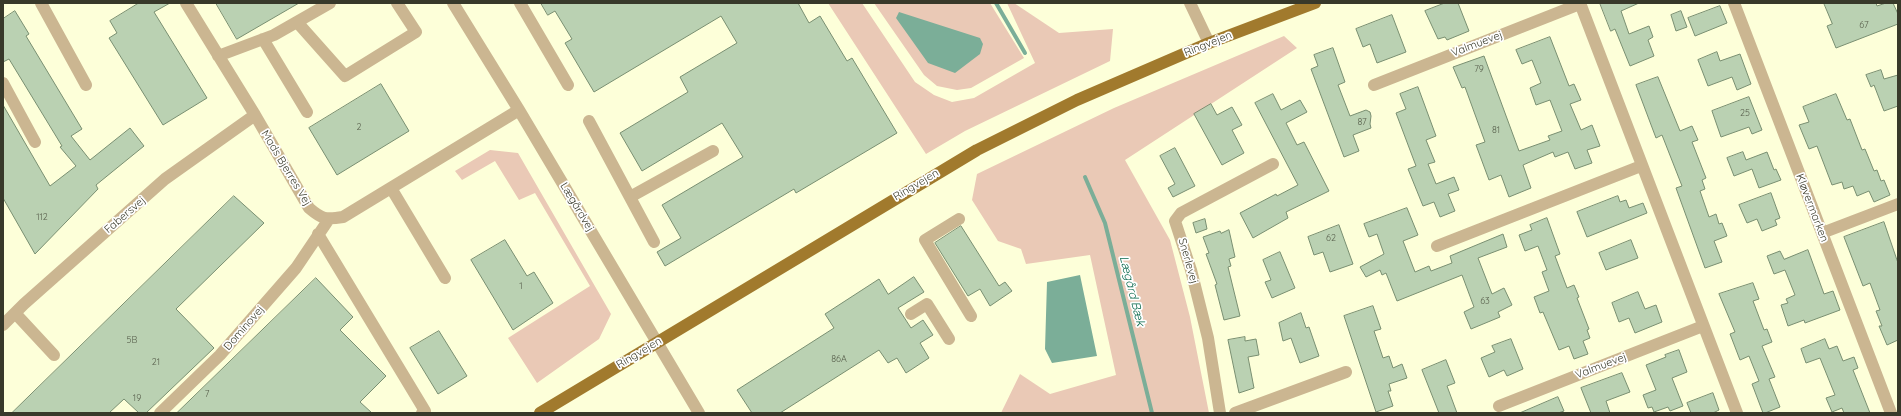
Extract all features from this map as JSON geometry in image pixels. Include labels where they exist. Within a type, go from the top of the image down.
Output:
[{"type":"main road","name":"Ringvejen","points":[[540,413],[977,150],[1077,100],[1209,43],[1316,3]]},
{"type":"street","points":[[41,3],[86,85]]},
{"type":"street","name":"Mads Bjerres Vej","points":[[186,3],[255,115],[309,208],[319,217],[329,219]]},
{"type":"street","points":[[298,22],[345,76],[416,32],[397,3]]},
{"type":"street","name":"Lægårdvej","points":[[453,3],[519,110],[699,413]]},
{"type":"street","points":[[520,3],[568,85]]},
{"type":"street","points":[[1190,3],[1209,43]]},
{"type":"street","name":"Kløvermarken","points":[[1734,3],[1891,413]]},
{"type":"street","points":[[218,56],[263,40],[298,22],[325,4]]},
{"type":"street","name":"Valmuevej","points":[[1374,85],[1580,4],[1641,166],[1738,413]]},
{"type":"street","points":[[263,40],[307,112]]},
{"type":"street","points":[[3,83],[35,142]]},
{"type":"street","points":[[329,219],[342,217],[519,110]]},
{"type":"street","name":"Fabersvej","points":[[3,325],[165,179],[255,115]]},
{"type":"street","points":[[589,121],[654,242]]},
{"type":"street","points":[[630,197],[713,151]]},
{"type":"street","name":"Snerlevej","points":[[1220,413],[1208,338],[1191,270],[1175,221],[1181,213],[1273,164]]},
{"type":"street","points":[[1437,246],[1641,166]]},
{"type":"street","points":[[391,188],[445,278]]},
{"type":"street","points":[[1822,233],[1898,204]]},
{"type":"street","name":"Dominovej","points":[[160,413],[220,355],[296,268],[329,219]]},
{"type":"street","points":[[959,219],[925,240],[971,316]]},
{"type":"street","points":[[318,234],[425,410],[422,413]]},
{"type":"street","points":[[911,314],[927,304],[949,339]]},
{"type":"street","points":[[15,313],[54,355]]},
{"type":"street","name":"Valmuevej","points":[[1499,406],[1703,326]]},
{"type":"street","points":[[1235,413],[1346,372]]},
{"type":"shaded area","points":[[828,3],[862,3],[915,82],[934,95],[952,102],[974,98],[1035,63],[1007,3],[1014,3],[1059,33],[1113,29],[1110,61],[965,131],[926,154]]},
{"type":"shaded area","points":[[874,3],[990,3],[1024,58],[971,88],[957,90],[937,86],[924,75]]},
{"type":"shaded area","points":[[899,12],[980,38],[983,44],[980,54],[955,73],[928,63],[896,18]]},
{"type":"shaded area","points":[[1284,36],[1297,48],[1125,160],[1170,240],[1190,317],[1209,413],[1001,413],[1020,374],[1050,394],[1116,375],[1090,255],[1026,264],[1021,249],[998,241],[972,200],[977,174],[1114,108]]},
{"type":"shaded area","points":[[490,150],[518,153],[611,314],[599,339],[537,383],[508,338],[590,286],[535,193],[519,200],[495,161],[462,180],[455,171]]},
{"type":"shaded area","points":[[1080,275],[1097,356],[1052,363],[1045,349],[1047,282]]},
{"type":"building","points":[[139,3],[170,3],[154,12],[207,98],[163,125],[109,38],[117,33],[110,21]]},
{"type":"building","points":[[216,3],[299,3],[237,39]]},
{"type":"building","points":[[541,3],[798,3],[809,23],[820,16],[847,61],[852,58],[897,133],[796,193],[794,189],[665,266],[657,252],[681,238],[662,205],[743,157],[722,123],[642,171],[620,133],[688,92],[680,77],[737,43],[721,16],[594,92],[565,43],[572,39],[555,11],[548,15]]},
{"type":"building","points":[[1445,3],[1458,3],[1469,31],[1447,40],[1445,37],[1438,39],[1425,11]]},
{"type":"building","points":[[1600,3],[1639,3],[1621,11],[1629,34],[1649,26],[1653,37],[1648,40],[1654,56],[1630,66],[1615,29],[1611,31]]},
{"type":"building","points":[[1824,3],[1876,3],[1877,6],[1886,3],[1893,3],[1898,14],[1898,24],[1836,48],[1827,26],[1832,24]]},
{"type":"building","points":[[1720,6],[1727,23],[1695,36],[1688,18]]},
{"type":"building","points":[[15,11],[29,34],[26,36],[82,129],[71,136],[90,160],[130,128],[144,146],[96,185],[98,189],[35,254],[3,198],[3,105],[50,186],[76,166],[60,147],[62,146],[9,59],[3,62],[3,19]]},
{"type":"building","points":[[1681,11],[1687,27],[1676,31],[1671,15]]},
{"type":"building","points":[[1392,15],[1406,52],[1377,63],[1370,44],[1363,47],[1356,29]]},
{"type":"building","points":[[1550,37],[1569,86],[1574,84],[1581,100],[1570,104],[1581,130],[1592,125],[1600,146],[1587,150],[1592,163],[1575,169],[1568,152],[1555,157],[1553,152],[1523,165],[1531,188],[1509,197],[1501,175],[1489,180],[1476,145],[1485,142],[1465,87],[1462,88],[1453,67],[1484,56],[1519,151],[1550,140],[1548,136],[1562,131],[1550,100],[1536,105],[1530,88],[1541,83],[1532,60],[1522,64],[1516,50]]},
{"type":"building","points":[[1333,48],[1345,82],[1338,85],[1350,116],[1366,110],[1370,112],[1371,116],[1371,128],[1353,135],[1359,151],[1344,157],[1311,69],[1318,66],[1314,55]]},
{"type":"building","points":[[1717,52],[1720,61],[1740,54],[1751,84],[1737,90],[1732,77],[1708,86],[1698,60]]},
{"type":"building","points":[[1881,70],[1884,79],[1898,75],[1898,106],[1884,111],[1874,85],[1871,87],[1866,75]]},
{"type":"building","points":[[1658,77],[1680,131],[1692,126],[1698,140],[1692,142],[1706,178],[1702,180],[1705,189],[1700,191],[1709,217],[1716,214],[1719,224],[1722,223],[1727,236],[1714,241],[1722,262],[1705,268],[1676,188],[1682,186],[1662,135],[1656,138],[1636,85]]},
{"type":"building","points":[[381,84],[409,131],[337,175],[309,128]]},
{"type":"building","points":[[1418,87],[1436,136],[1426,140],[1435,162],[1428,164],[1436,184],[1454,177],[1459,190],[1448,194],[1455,211],[1440,217],[1434,202],[1423,206],[1408,169],[1416,166],[1396,113],[1406,109],[1400,94]]},
{"type":"building","points":[[1273,94],[1281,110],[1300,100],[1307,112],[1286,123],[1297,145],[1304,142],[1329,191],[1286,212],[1288,218],[1253,238],[1240,213],[1276,194],[1277,196],[1298,185],[1255,103]]},
{"type":"building","points":[[1836,94],[1847,120],[1850,119],[1862,150],[1865,149],[1874,171],[1877,170],[1881,181],[1884,180],[1890,195],[1874,202],[1869,191],[1857,196],[1853,186],[1844,189],[1842,182],[1832,185],[1817,146],[1809,149],[1799,125],[1809,122],[1803,107]]},
{"type":"building","points":[[1749,97],[1762,130],[1752,134],[1749,127],[1721,137],[1712,111]]},
{"type":"building","points":[[1211,104],[1217,115],[1232,107],[1242,125],[1232,130],[1244,153],[1222,165],[1194,114]]},
{"type":"building","points":[[1175,148],[1195,186],[1173,197],[1168,188],[1175,184],[1160,156]]},
{"type":"building","points":[[1743,152],[1746,160],[1767,152],[1774,170],[1776,169],[1781,180],[1759,188],[1752,169],[1734,176],[1727,158]]},
{"type":"building","points":[[1771,193],[1780,218],[1775,220],[1777,225],[1762,231],[1757,219],[1747,223],[1739,205]]},
{"type":"building","points":[[234,196],[264,223],[176,309],[214,348],[146,413],[139,413],[124,399],[109,413],[12,413]]},
{"type":"building","points":[[1618,196],[1620,202],[1626,200],[1629,208],[1643,203],[1647,213],[1587,237],[1577,212]]},
{"type":"building","points":[[1407,208],[1418,235],[1403,241],[1415,272],[1429,266],[1431,271],[1452,263],[1450,256],[1503,234],[1507,247],[1478,258],[1492,294],[1504,288],[1512,305],[1498,312],[1500,317],[1471,329],[1464,312],[1474,307],[1462,275],[1397,301],[1386,273],[1382,275],[1380,270],[1366,277],[1360,267],[1384,254],[1377,234],[1369,237],[1364,224]]},
{"type":"building","points":[[1547,218],[1560,254],[1555,256],[1567,288],[1574,285],[1579,297],[1577,298],[1589,329],[1587,330],[1590,338],[1583,341],[1588,354],[1574,359],[1569,346],[1559,350],[1543,312],[1540,313],[1534,297],[1549,291],[1542,272],[1547,270],[1538,246],[1525,251],[1519,235],[1532,230],[1530,225]]},
{"type":"building","points":[[1205,219],[1207,229],[1196,233],[1193,223]]},
{"type":"building","points":[[1884,222],[1898,263],[1898,340],[1887,345],[1879,326],[1882,326],[1876,311],[1880,310],[1870,283],[1863,286],[1844,237]]},
{"type":"building","points":[[1339,225],[1353,264],[1330,272],[1323,252],[1314,255],[1308,237]]},
{"type":"building","points":[[961,226],[999,286],[1005,282],[1012,291],[990,306],[980,289],[968,296],[935,243]]},
{"type":"building","points":[[1229,230],[1235,257],[1229,259],[1231,266],[1228,267],[1240,316],[1224,320],[1215,285],[1217,284],[1206,254],[1209,253],[1203,237],[1220,231],[1221,233]]},
{"type":"building","points":[[505,240],[527,276],[534,272],[553,303],[513,330],[471,260]]},
{"type":"building","points":[[1631,240],[1638,258],[1606,270],[1599,253]]},
{"type":"building","points":[[1808,250],[1824,294],[1833,291],[1840,310],[1805,323],[1804,320],[1788,326],[1781,305],[1788,303],[1786,299],[1795,295],[1785,270],[1774,274],[1767,256],[1780,251],[1784,259]]},
{"type":"building","points":[[1280,252],[1295,288],[1272,298],[1265,282],[1271,280],[1263,260]]},
{"type":"building","points":[[914,277],[924,292],[898,308],[911,328],[923,320],[933,335],[920,343],[929,358],[906,373],[897,358],[888,363],[879,350],[780,413],[752,413],[737,390],[834,328],[825,314],[879,279],[888,294]]},
{"type":"building","points":[[316,278],[353,317],[340,330],[386,376],[360,402],[372,413],[177,413]]},
{"type":"building","points":[[1753,283],[1759,299],[1753,301],[1764,330],[1767,329],[1772,342],[1762,346],[1775,377],[1769,379],[1780,407],[1765,413],[1763,413],[1752,384],[1759,381],[1749,356],[1740,360],[1730,334],[1735,332],[1719,294]]},
{"type":"building","points":[[1638,292],[1645,309],[1656,305],[1662,322],[1635,333],[1629,318],[1619,322],[1612,303]]},
{"type":"building","points":[[1373,306],[1381,329],[1374,331],[1383,358],[1389,356],[1393,368],[1402,364],[1407,378],[1389,384],[1391,391],[1388,391],[1393,406],[1376,412],[1344,316]]},
{"type":"building","points":[[1301,313],[1306,328],[1309,327],[1319,356],[1300,363],[1291,338],[1283,341],[1279,323]]},
{"type":"building","points":[[439,331],[467,376],[438,394],[410,348]]},
{"type":"building","points":[[1245,337],[1245,341],[1256,339],[1259,355],[1248,357],[1254,388],[1239,393],[1228,340]]},
{"type":"building","points":[[1511,339],[1523,369],[1507,376],[1504,370],[1489,377],[1481,358],[1495,352],[1492,346]]},
{"type":"building","points":[[1825,339],[1829,349],[1837,346],[1843,361],[1854,357],[1858,368],[1853,370],[1870,413],[1844,413],[1842,408],[1832,412],[1826,398],[1835,395],[1820,358],[1806,363],[1801,349]]},
{"type":"building","points":[[1679,350],[1687,372],[1672,378],[1683,406],[1670,411],[1668,407],[1654,412],[1652,407],[1648,408],[1643,395],[1656,390],[1646,365],[1666,357],[1665,355]]},
{"type":"building","points":[[1446,360],[1455,383],[1447,386],[1457,413],[1439,413],[1422,370]]},
{"type":"building","points":[[1622,373],[1630,392],[1606,401],[1610,413],[1591,413],[1581,388]]},
{"type":"building","points":[[1713,393],[1719,410],[1713,413],[1691,413],[1687,403]]},
{"type":"building","points":[[1558,397],[1564,411],[1558,413],[1520,413]]},
{"type":"waterway","name":"Lægård Bæk","points":[[996,3],[1025,53]]},
{"type":"waterway","name":"Lægård Bæk","points":[[1085,177],[1105,223],[1152,413]]}]
